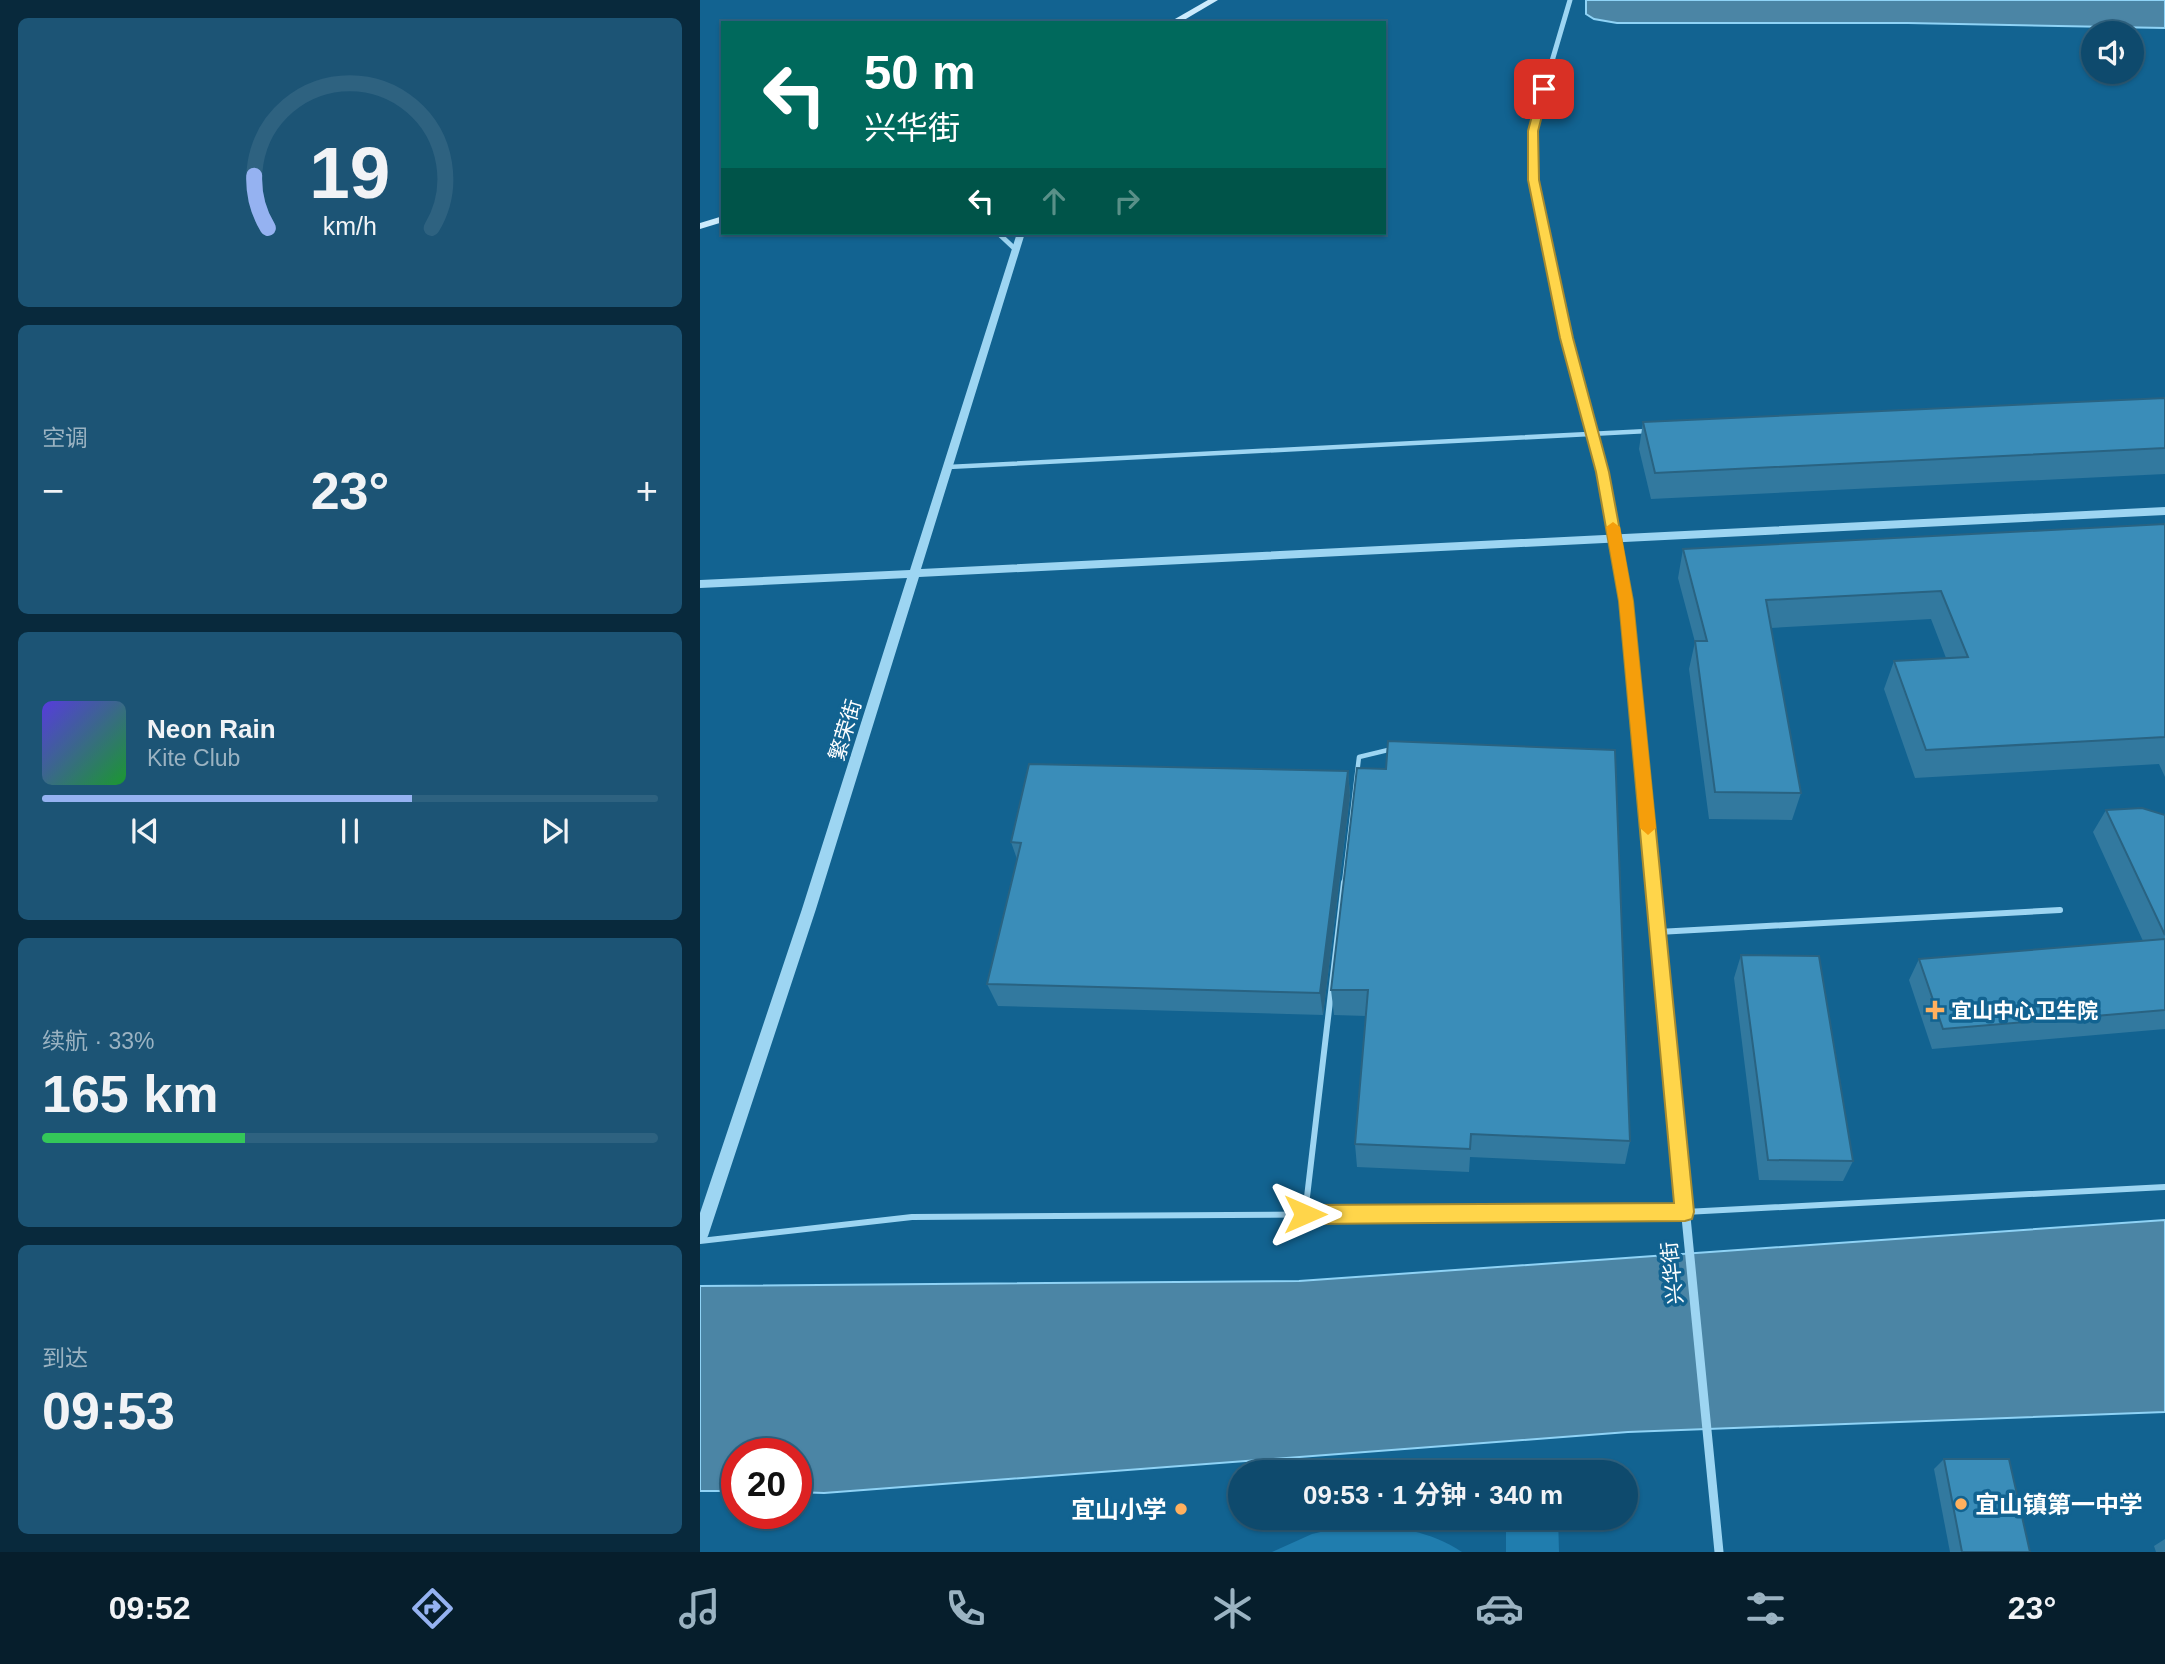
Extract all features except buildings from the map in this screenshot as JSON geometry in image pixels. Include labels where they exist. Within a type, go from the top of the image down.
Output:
[{"type":"main road","points":[[1175,21],[1214,0]]},
{"type":"main road","points":[[700,226],[721,220]]},
{"type":"street","name":"兴华街","points":[[1570,0],[1537,111],[1532,166],[1566,338],[1593,434],[1616,538],[1626,601],[1719,1552]]},
{"type":"street","points":[[1000,235],[1015,249]]},
{"type":"street","name":"繁荣街","points":[[700,1239],[809,909],[1020,235]]},
{"type":"street","points":[[700,583],[2165,511]]},
{"type":"lane","points":[[947,468],[1662,430]]},
{"type":"lane","points":[[1305,1214],[1359,757],[1388,750]]},
{"type":"lane","points":[[1658,932],[2060,910]]},
{"type":"lane","points":[[700,1239],[912,1217],[1685,1212],[2165,1187]]},
{"type":"shaded area","points":[[1586,0],[2165,0],[2165,28],[2144,28],[2144,21],[2081,21],[2081,26],[1908,23],[1617,23],[1594,19],[1586,14]]},
{"type":"shaded area","points":[[2165,1220],[2165,1412],[1628,1432],[1259,1460],[1228,1460],[1228,1462],[824,1493],[812,1493],[812,1438],[721,1438],[721,1491],[700,1491],[700,1286],[1299,1281]]},
{"type":"shaded area","points":[[1329,1530],[1407,1530],[1435,1538],[1462,1552],[1272,1552],[1312,1534]]},
{"type":"shaded area","points":[[1506,1530],[1558,1530],[1559,1552],[1506,1552]]},
{"type":"slow traffic","points":[[1613,527],[1626,601],[1648,828]]},
{"type":"place","name":"宜山中心卫生院","points":[[1935,1010]]},
{"type":"place","name":"宜山镇第一中学","points":[[1961,1504]]},
{"type":"place","name":"宜山小学","points":[[1181,1509]]},
{"type":"route","points":[[1305,1214],[1685,1212],[1626,601],[1602,472],[1566,338],[1534,180],[1531,152],[1533,131],[1544,89]]}]
